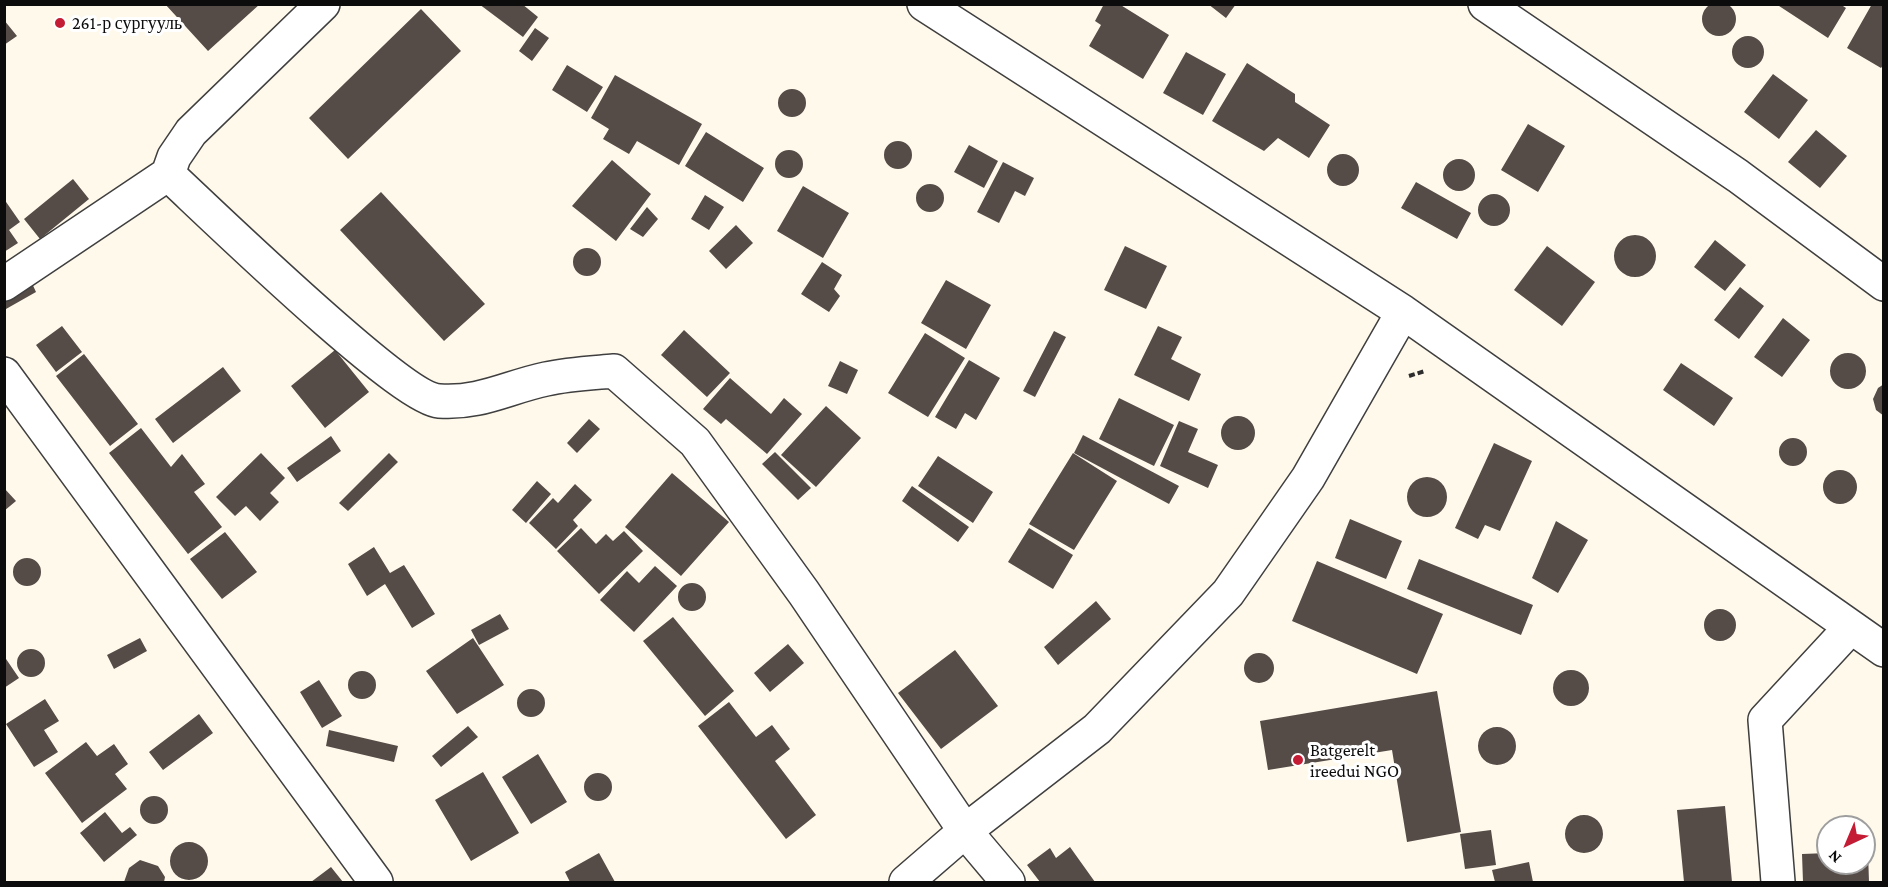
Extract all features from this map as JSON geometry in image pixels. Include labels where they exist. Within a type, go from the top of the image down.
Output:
[{"type":"street","points":[[4,284],[168,174],[174,157],[191,132],[323,4]]},
{"type":"street","points":[[924,4],[1403,312],[1884,650]]},
{"type":"street","points":[[1485,4],[1738,176],[1884,284]]},
{"type":"street","points":[[168,174],[293,290],[390,373],[437,402],[479,400],[545,379],[614,370],[696,442],[804,593],[965,831],[1008,882]]},
{"type":"street","points":[[906,882],[965,831],[1097,729],[1228,593],[1308,478],[1403,312]]},
{"type":"street","points":[[4,374],[376,882]]},
{"type":"street","points":[[1778,882],[1765,720],[1851,627]]},
{"type":"path","points":[[1404,379],[1429,370]]},
{"type":"building","points":[[1719,2],[1731,7],[1736,19],[1731,31],[1719,36],[1707,31],[1702,19],[1707,7]]},
{"type":"building","points":[[165,4],[260,4],[208,51]]},
{"type":"building","points":[[479,4],[522,4],[538,17],[523,37]]},
{"type":"building","points":[[1104,4],[1119,4],[1169,35],[1143,79],[1089,46],[1101,25],[1095,21]]},
{"type":"building","points":[[1208,4],[1236,4],[1226,18]]},
{"type":"building","points":[[1776,4],[1840,4],[1846,8],[1828,38]]},
{"type":"building","points":[[1872,4],[1884,4],[1884,64],[1881,68],[1847,48]]},
{"type":"building","points":[[421,9],[461,51],[348,159],[309,118]]},
{"type":"building","points":[[4,20],[17,36],[4,45]]},
{"type":"building","points":[[535,28],[549,38],[532,61],[519,51]]},
{"type":"building","points":[[1748,36],[1759,41],[1764,52],[1759,63],[1748,68],[1737,63],[1732,52],[1737,41]]},
{"type":"building","points":[[1186,52],[1226,74],[1203,115],[1163,93]]},
{"type":"building","points":[[1247,63],[1295,94],[1295,102],[1330,125],[1309,158],[1278,138],[1264,151],[1212,121]]},
{"type":"building","points":[[567,65],[603,87],[587,112],[552,90]]},
{"type":"building","points":[[1773,74],[1808,100],[1779,139],[1744,112]]},
{"type":"building","points":[[615,75],[702,124],[679,165],[637,141],[629,154],[603,139],[609,129],[591,118]]},
{"type":"building","points":[[792,89],[802,93],[806,103],[802,113],[792,117],[782,113],[778,103],[782,93]]},
{"type":"building","points":[[1528,124],[1565,146],[1538,192],[1501,170]]},
{"type":"building","points":[[1816,130],[1847,156],[1820,188],[1788,162]]},
{"type":"building","points":[[706,132],[764,168],[743,202],[685,166]]},
{"type":"building","points":[[898,141],[908,145],[912,155],[908,165],[898,169],[888,165],[884,155],[888,145]]},
{"type":"building","points":[[969,145],[998,161],[984,188],[954,172]]},
{"type":"building","points":[[789,150],[799,154],[803,164],[799,174],[789,178],[779,174],[775,164],[779,154]]},
{"type":"building","points":[[1343,154],[1354,159],[1359,170],[1354,181],[1343,186],[1332,181],[1327,170],[1332,159]]},
{"type":"building","points":[[1459,159],[1470,164],[1475,175],[1470,186],[1459,191],[1448,186],[1443,175],[1448,164]]},
{"type":"building","points":[[612,160],[651,194],[616,241],[572,206]]},
{"type":"building","points":[[1003,162],[1034,178],[1025,196],[1015,191],[999,223],[977,212]]},
{"type":"building","points":[[73,179],[89,199],[40,239],[24,219]]},
{"type":"building","points":[[1416,182],[1471,213],[1457,239],[1401,208]]},
{"type":"building","points":[[930,184],[940,188],[944,198],[940,208],[930,212],[920,208],[916,198],[920,188]]},
{"type":"building","points":[[803,186],[849,213],[823,258],[777,231]]},
{"type":"building","points":[[381,192],[485,304],[444,341],[340,230]]},
{"type":"building","points":[[1494,194],[1505,199],[1510,210],[1505,221],[1494,226],[1483,221],[1478,210],[1483,199]]},
{"type":"building","points":[[705,195],[724,207],[709,230],[691,219]]},
{"type":"building","points":[[4,199],[20,222],[9,230],[18,243],[4,252]]},
{"type":"building","points":[[647,207],[658,219],[643,237],[630,229]]},
{"type":"building","points":[[736,225],[753,243],[726,269],[709,251]]},
{"type":"building","points":[[1635,235],[1643,236],[1650,241],[1655,248],[1655,264],[1650,271],[1643,276],[1635,277],[1627,276],[1620,271],[1615,264],[1614,256],[1615,248],[1620,241],[1627,236]]},
{"type":"building","points":[[1715,240],[1746,265],[1725,291],[1694,267]]},
{"type":"building","points":[[1125,246],[1167,266],[1146,309],[1104,290]]},
{"type":"building","points":[[1547,246],[1595,282],[1562,326],[1514,290]]},
{"type":"building","points":[[587,248],[597,252],[601,262],[597,272],[587,276],[577,272],[573,262],[577,252]]},
{"type":"building","points":[[822,262],[842,275],[834,289],[840,296],[829,312],[801,294]]},
{"type":"building","points":[[30,279],[36,292],[6,309],[4,295]]},
{"type":"building","points":[[946,280],[991,305],[966,349],[921,323]]},
{"type":"building","points":[[1740,287],[1764,306],[1739,339],[1714,320]]},
{"type":"building","points":[[1783,318],[1810,340],[1782,377],[1754,357]]},
{"type":"building","points":[[62,326],[82,352],[56,372],[36,345]]},
{"type":"building","points":[[1158,326],[1182,337],[1171,359],[1201,374],[1189,401],[1134,375]]},
{"type":"building","points":[[684,330],[730,373],[707,397],[661,355]]},
{"type":"building","points":[[1054,331],[1066,337],[1035,397],[1023,391]]},
{"type":"building","points":[[925,333],[965,358],[928,417],[888,393]]},
{"type":"building","points":[[335,350],[369,392],[325,428],[291,386]]},
{"type":"building","points":[[1848,353],[1861,358],[1866,371],[1861,384],[1848,389],[1835,384],[1830,371],[1835,358]]},
{"type":"building","points":[[84,354],[138,424],[110,446],[56,376]]},
{"type":"building","points":[[969,360],[1000,378],[976,420],[965,413],[956,429],[935,417]]},
{"type":"building","points":[[840,361],[858,370],[847,394],[828,386]]},
{"type":"building","points":[[1681,363],[1733,398],[1714,426],[1663,390]]},
{"type":"building","points":[[223,367],[241,391],[173,443],[155,419]]},
{"type":"building","points":[[730,378],[771,414],[784,398],[802,414],[767,454],[726,419],[721,424],[703,409]]},
{"type":"building","points":[[1884,384],[1884,416],[1876,410],[1873,399],[1878,388]]},
{"type":"building","points":[[1119,398],[1174,425],[1154,466],[1099,439]]},
{"type":"building","points":[[826,406],[861,438],[816,487],[781,455]]},
{"type":"building","points":[[1238,416],[1250,421],[1255,433],[1250,445],[1238,450],[1226,445],[1221,433],[1226,421]]},
{"type":"building","points":[[589,419],[600,429],[577,453],[567,443]]},
{"type":"building","points":[[1179,421],[1198,429],[1188,452],[1218,465],[1208,488],[1160,466]]},
{"type":"building","points":[[141,428],[171,467],[182,454],[205,484],[194,492],[222,527],[188,554],[109,453]]},
{"type":"building","points":[[1083,435],[1179,486],[1169,504],[1074,453]]},
{"type":"building","points":[[331,436],[341,451],[297,482],[287,468]]},
{"type":"building","points":[[1793,438],[1803,442],[1807,452],[1803,462],[1793,466],[1783,462],[1779,452],[1783,442]]},
{"type":"building","points":[[1494,443],[1532,461],[1500,531],[1485,525],[1478,539],[1455,528]]},
{"type":"building","points":[[775,452],[811,488],[798,500],[762,464]]},
{"type":"building","points":[[261,453],[285,478],[270,493],[279,502],[260,521],[246,506],[235,516],[216,497]]},
{"type":"building","points":[[389,453],[398,462],[348,511],[339,503]]},
{"type":"building","points":[[1073,453],[1117,481],[1074,550],[1029,524]]},
{"type":"building","points":[[938,456],[993,492],[973,523],[918,486]]},
{"type":"building","points":[[1840,470],[1852,475],[1857,487],[1852,499],[1840,504],[1828,499],[1823,487],[1828,475]]},
{"type":"building","points":[[672,473],[729,522],[681,576],[625,527]]},
{"type":"building","points":[[1427,477],[1441,483],[1447,497],[1441,511],[1427,517],[1413,511],[1407,497],[1413,483]]},
{"type":"building","points":[[537,481],[551,494],[526,523],[512,510]]},
{"type":"building","points":[[575,484],[592,500],[573,520],[578,526],[556,549],[529,523],[553,498],[558,503]]},
{"type":"building","points":[[912,486],[969,527],[958,542],[902,501]]},
{"type":"building","points":[[4,488],[16,501],[4,511]]},
{"type":"building","points":[[1350,519],[1402,541],[1386,579],[1335,558]]},
{"type":"building","points":[[1556,521],[1588,540],[1558,593],[1532,578]]},
{"type":"building","points":[[581,528],[596,544],[606,534],[613,541],[624,531],[643,551],[599,594],[557,551]]},
{"type":"building","points":[[1029,528],[1073,555],[1053,589],[1008,562]]},
{"type":"building","points":[[225,532],[257,572],[222,599],[190,559]]},
{"type":"building","points":[[374,547],[390,573],[404,565],[435,614],[412,628],[385,584],[367,596],[348,564]]},
{"type":"building","points":[[27,558],[37,562],[41,572],[37,582],[27,586],[17,582],[13,572],[17,562]]},
{"type":"building","points":[[1419,559],[1533,605],[1521,635],[1407,589]]},
{"type":"building","points":[[1317,561],[1443,614],[1417,674],[1292,621]]},
{"type":"building","points":[[655,566],[677,586],[634,632],[600,600],[627,571],[639,583]]},
{"type":"building","points":[[692,583],[702,587],[706,597],[702,607],[692,611],[682,607],[678,597],[682,587]]},
{"type":"building","points":[[1096,601],[1111,619],[1058,665],[1044,647]]},
{"type":"building","points":[[1720,609],[1731,614],[1736,625],[1731,636],[1720,641],[1709,636],[1704,625],[1709,614]]},
{"type":"building","points":[[500,614],[509,629],[479,645],[471,630]]},
{"type":"building","points":[[673,617],[734,691],[705,716],[643,641]]},
{"type":"building","points":[[140,638],[147,651],[114,669],[107,655]]},
{"type":"building","points":[[473,638],[504,685],[457,714],[426,671]]},
{"type":"building","points":[[788,644],[804,663],[770,692],[754,673]]},
{"type":"building","points":[[31,649],[41,653],[45,663],[41,673],[31,677],[21,673],[17,663],[21,653]]},
{"type":"building","points":[[955,650],[998,706],[941,749],[898,693]]},
{"type":"building","points":[[1259,653],[1270,657],[1274,668],[1270,679],[1259,683],[1248,679],[1244,668],[1248,657]]},
{"type":"building","points":[[4,656],[19,678],[4,688]]},
{"type":"building","points":[[1571,670],[1584,675],[1589,688],[1584,701],[1571,706],[1558,701],[1553,688],[1558,675]]},
{"type":"building","points":[[362,671],[372,675],[376,685],[372,695],[362,699],[352,695],[348,685],[352,675]]},
{"type":"building","points":[[319,680],[342,716],[322,728],[300,692]]},
{"type":"building","points":[[531,689],[541,693],[545,703],[541,713],[531,717],[521,713],[517,703],[521,693]]},
{"type":"building","name":"Batgerelt ireedui NGO","points":[[1437,691],[1461,832],[1407,842],[1392,750],[1268,770],[1260,721]]},
{"type":"building","points":[[45,699],[59,721],[44,730],[58,752],[34,767],[6,724]]},
{"type":"building","points":[[729,702],[756,737],[772,725],[790,749],[775,761],[816,815],[786,839],[698,726]]},
{"type":"building","points":[[199,714],[213,733],[163,770],[149,752]]},
{"type":"building","points":[[468,726],[478,737],[441,767],[432,756]]},
{"type":"building","points":[[1497,727],[1511,732],[1516,746],[1511,760],[1497,765],[1483,760],[1478,746],[1483,732]]},
{"type":"building","points":[[329,730],[398,746],[394,762],[326,746]]},
{"type":"building","points":[[86,742],[97,756],[114,744],[128,764],[115,774],[127,789],[82,823],[45,773]]},
{"type":"building","points":[[538,754],[567,802],[531,824],[502,777]]},
{"type":"building","points":[[483,772],[519,833],[471,861],[435,800]]},
{"type":"building","points":[[598,773],[608,777],[612,787],[608,797],[598,801],[588,797],[584,787],[588,777]]},
{"type":"building","points":[[154,796],[164,800],[168,810],[164,820],[154,824],[144,820],[140,810],[144,800]]},
{"type":"building","points":[[1725,806],[1732,882],[1684,882],[1677,810]]},
{"type":"building","points":[[105,812],[122,833],[130,827],[137,835],[104,862],[80,833]]},
{"type":"building","points":[[1584,815],[1598,820],[1603,834],[1598,848],[1584,853],[1570,848],[1565,834],[1570,820]]},
{"type":"building","points":[[1491,830],[1496,865],[1465,869],[1460,834]]},
{"type":"building","points":[[189,842],[202,848],[208,861],[202,874],[189,880],[176,874],[170,861],[176,848]]},
{"type":"building","points":[[1070,847],[1095,882],[1040,882],[1027,865],[1050,848],[1056,858]]},
{"type":"building","points":[[599,853],[615,882],[570,882],[565,872]]},
{"type":"building","points":[[1816,853],[1816,875],[1869,875],[1869,882],[1803,882],[1802,854]]},
{"type":"building","points":[[140,860],[158,866],[165,877],[164,882],[124,882],[129,868]]},
{"type":"building","points":[[1529,862],[1533,882],[1495,882],[1492,870]]},
{"type":"building","points":[[331,867],[343,882],[311,882]]},
{"type":"place","name":"261-р сургууль","points":[[60,23]]},
{"type":"place","name":"Batgerelt ireedui NGO","points":[[1298,760]]}]
